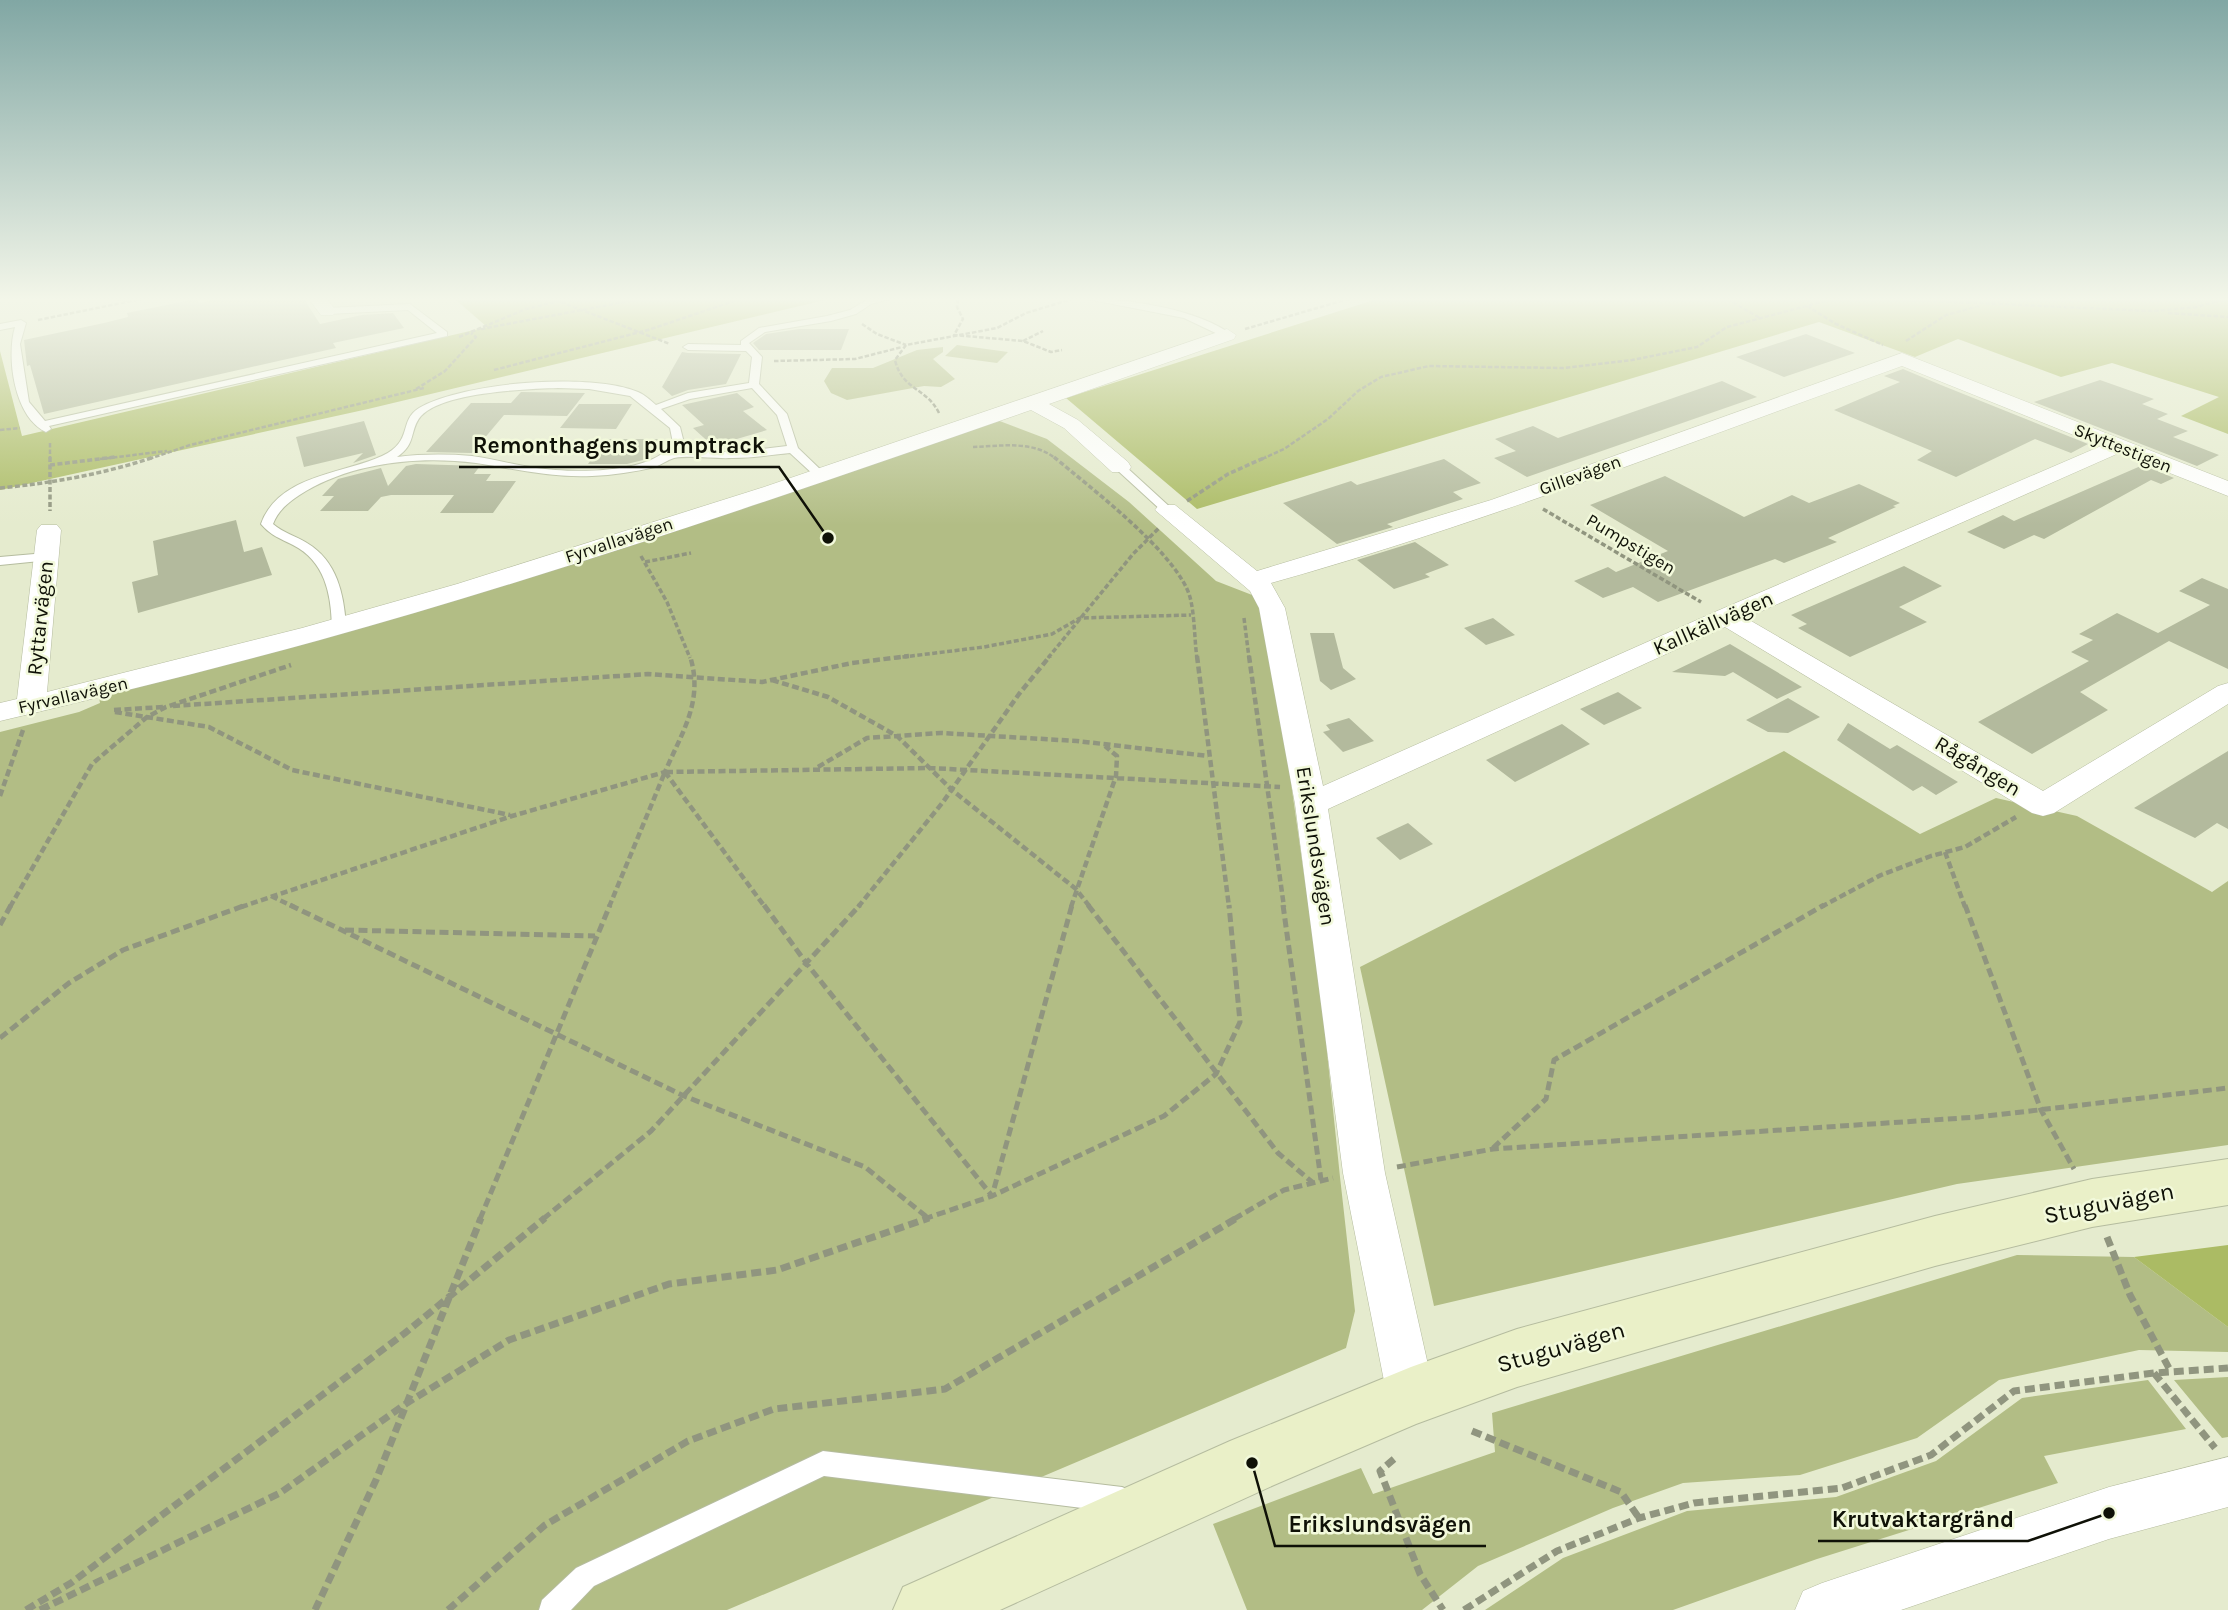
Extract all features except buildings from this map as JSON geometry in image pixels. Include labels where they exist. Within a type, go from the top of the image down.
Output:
[{"type":"main road","name":"Stuguvägen","points":[[926,1610],[1160,1504],[1411,1396],[1517,1358],[1935,1241],[2092,1203],[2228,1182]]},
{"type":"street","name":"Fyrvallavägen","points":[[0,712],[87,694],[338,626],[639,552],[818,474],[1115,374]]},
{"type":"street","name":"Gillevägen","points":[[1248,595],[1351,552],[1522,496],[1845,374]]},
{"type":"street","name":"Skyttestigen","points":[[1946,374],[2228,489]]},
{"type":"street","name":"Erikslundsvägen","points":[[1033,403],[1071,424],[1120,467]]},
{"type":"street","name":"Kallkällvägen","points":[[1309,797],[2118,446]]},
{"type":"street","name":"Erikslundsvägen","points":[[1169,511],[1248,595],[1261,587],[1272,608],[1309,797],[1364,1173],[1411,1396]]},
{"type":"street","name":"Ryttarvägen","points":[[32,705],[49,530]]},
{"type":"street","name":"Rågången","points":[[1726,617],[2043,805],[2228,692]]},
{"type":"street","points":[[1822,1610],[2109,1513],[2225,1469]]},
{"type":"lane","points":[[20,374],[24,403],[44,427],[271,374]]},
{"type":"lane","points":[[754,385],[755,374]]},
{"type":"lane","points":[[373,464],[405,445],[410,427],[419,412],[442,401],[462,396],[523,386],[572,385],[626,392],[645,401],[675,428],[678,434],[676,447],[670,455]]},
{"type":"lane","points":[[653,409],[688,396],[754,385]]},
{"type":"lane","points":[[754,385],[782,414],[793,449],[818,474]]},
{"type":"lane","points":[[338,626],[335,590],[327,565],[319,556],[301,544],[274,532],[267,524],[270,514],[278,505],[308,484],[334,472],[373,464],[451,459],[558,473],[637,469],[670,455],[735,455],[793,449]]},
{"type":"lane","name":"Erikslundsvägen","points":[[1120,467],[1169,511]]},
{"type":"lane","points":[[0,561],[46,557]]},
{"type":"lane","points":[[552,1610],[585,1577],[823,1463],[1160,1504]]},
{"type":"path","points":[[412,391],[440,374]]},
{"type":"path","points":[[899,374],[901,379],[936,404],[942,424]]},
{"type":"path","points":[[26,1610],[71,1583],[405,1333],[450,1293],[651,1131],[847,921],[951,790],[1080,618],[1169,511],[1228,474],[1284,449],[1328,419],[1358,391],[1381,377],[1394,374]]},
{"type":"path","points":[[0,488],[50,483],[125,467],[176,450],[438,385]]},
{"type":"path","points":[[44,427],[50,433],[49,530]]},
{"type":"path","points":[[40,1610],[280,1493],[407,1402],[509,1340],[669,1284],[777,1270],[992,1196],[1164,1116],[1216,1074],[1240,1022],[1232,932],[1188,590],[1149,538],[1048,452],[1027,446],[986,445],[964,449]]},
{"type":"path","points":[[50,465],[176,450]]},
{"type":"path","name":"Pumpstigen","points":[[1522,496],[1726,617]]},
{"type":"path","points":[[639,552],[655,553]]},
{"type":"path","points":[[315,1610],[376,1480],[696,690],[676,625],[660,586],[639,552]]},
{"type":"path","points":[[629,561],[639,552],[691,553]]},
{"type":"path","points":[[1248,595],[1265,786],[1321,1180]]},
{"type":"path","points":[[512,816],[292,770],[209,727],[106,711],[648,674],[762,682],[852,663],[984,648],[1052,634],[1080,618],[1191,615]]},
{"type":"path","points":[[0,925],[92,764],[147,717],[166,707],[303,661]]},
{"type":"path","points":[[771,680],[828,696],[897,736],[951,790],[1076,889],[1278,1153],[1312,1182]]},
{"type":"path","points":[[0,796],[32,705]]},
{"type":"path","points":[[818,768],[867,738],[941,733],[1077,741],[1208,756]]},
{"type":"path","points":[[992,1196],[1076,889],[1116,776],[1117,756],[1105,746]]},
{"type":"path","points":[[0,1038],[69,983],[123,950],[270,895],[512,816],[665,772],[930,768],[1265,786],[1309,797]]},
{"type":"path","points":[[665,772],[807,964],[992,1196]]},
{"type":"path","points":[[1493,1149],[1546,1099],[1554,1060],[1842,895],[1881,875],[1965,847],[2043,805]]},
{"type":"path","points":[[1945,852],[2041,1110],[2092,1203],[2130,1295],[2171,1372]]},
{"type":"path","points":[[270,895],[684,1096],[865,1167],[928,1218]]},
{"type":"path","points":[[341,930],[596,936]]},
{"type":"path","points":[[449,1610],[545,1525],[688,1441],[774,1409],[945,1389],[1284,1190],[1321,1180],[1493,1149],[1978,1117],[2228,1088]]},
{"type":"path","points":[[1464,1610],[1557,1551],[1639,1518],[1694,1503],[1842,1489],[1931,1455],[2014,1391],[2154,1373],[2228,1368]]},
{"type":"path","points":[[2154,1373],[2225,1469]]},
{"type":"path","points":[[1472,1430],[1621,1492],[1639,1518]]},
{"type":"path","points":[[1394,1459],[1380,1471],[1420,1574],[1443,1610]]},
{"type":"green space","points":[[0,374],[6,374],[22,436],[286,374],[514,374],[0,490]]},
{"type":"green space","points":[[828,374],[950,374],[955,379],[941,387],[924,386],[847,400],[831,393],[824,381]]},
{"type":"green space","points":[[1141,374],[1646,374],[1197,509],[1066,398]]},
{"type":"green space","points":[[2147,374],[2228,374],[2228,434],[2181,416],[2219,397]]},
{"type":"green space","points":[[997,420],[1047,439],[1129,502],[1216,581],[1265,600],[1321,994],[1355,1311],[1346,1348],[727,1610],[0,1610],[0,732],[79,712],[100,703],[99,697],[366,625],[650,540],[821,477]]},
{"type":"green space","points":[[1784,751],[1920,834],[1996,798],[2077,816],[2212,892],[2228,881],[2228,1145],[1957,1184],[1434,1306],[1360,967]]},
{"type":"green space","points":[[2228,1245],[2228,1327],[2134,1257]]},
{"type":"green space","points":[[2017,1255],[2134,1257],[2228,1327],[2228,1352],[2139,1350],[1999,1380],[1917,1438],[1800,1475],[1683,1483],[1613,1508],[1478,1566],[1422,1610],[1247,1610],[1213,1524],[1361,1468],[1373,1494],[1495,1452],[1492,1413]]},
{"type":"green space","points":[[2228,1377],[2228,1437],[2222,1438],[2174,1380]]},
{"type":"green space","points":[[2148,1380],[2186,1429],[2044,1456],[2058,1483],[1817,1559],[1673,1610],[1485,1610],[1563,1558],[1687,1511],[1836,1497],[1936,1461],[2022,1398]]},
{"type":"place","name":"Remonthagens pumptrack","points":[[828,538]]},
{"type":"place","name":"Erikslundsvägen","points":[[1252,1463]]},
{"type":"place","name":"Krutvaktargränd","points":[[2109,1513]]}]
